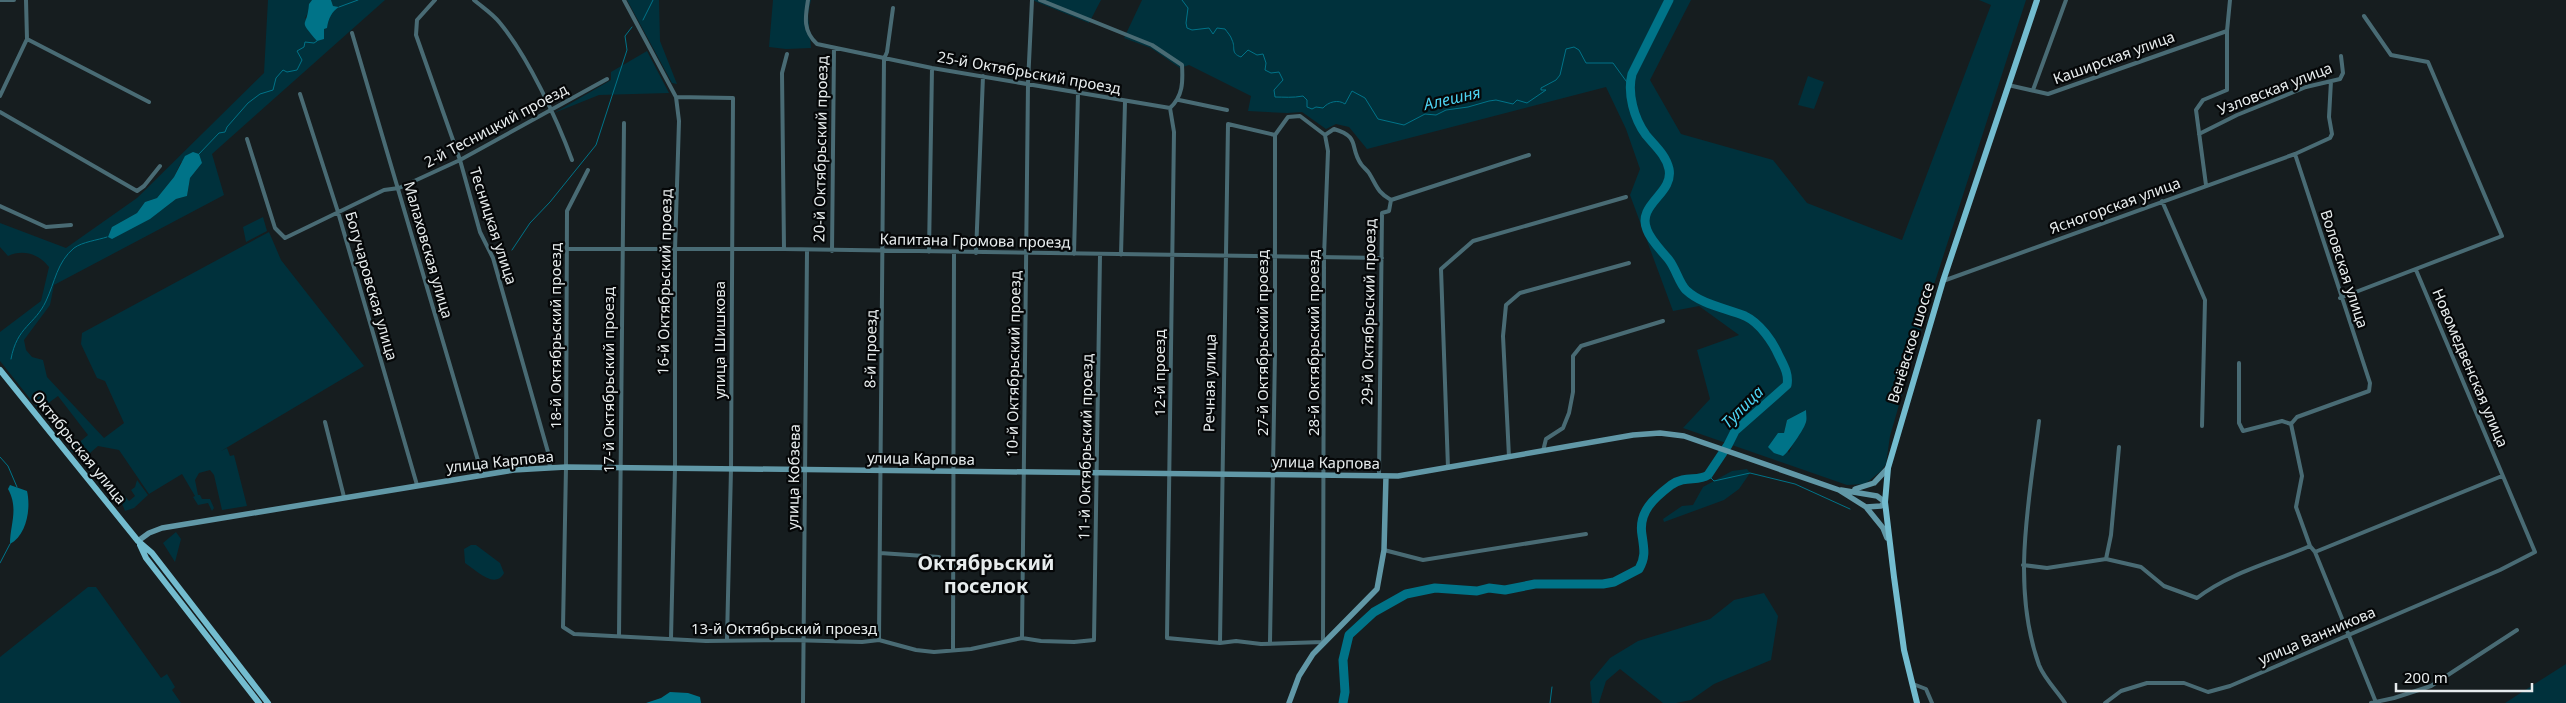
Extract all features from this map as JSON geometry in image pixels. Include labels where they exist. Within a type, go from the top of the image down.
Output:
[{"type":"main road","name":"Венёвское шоссе","points":[[1917,703],[1900,627],[1890,547],[1886,502],[1888,468],[1943,281],[2037,0]]},
{"type":"main road","name":"Октябрьская улица","points":[[0,370],[138,541],[152,554],[268,703]]},
{"type":"main road","name":"улица Карпова","points":[[138,541],[149,533],[162,528],[482,474],[550,468],[1386,476],[1448,469],[1648,434],[1672,434],[1707,443],[1839,490]]},
{"type":"main road","points":[[1850,490],[1874,483],[1888,468]]},
{"type":"main road","points":[[1289,703],[1299,676],[1323,642],[1377,588],[1384,550],[1386,476]]},
{"type":"main road","points":[[1839,490],[1850,490],[1878,496],[1886,502],[1881,506],[1866,507]]},
{"type":"main road","points":[[1839,490],[1866,507],[1883,528],[1890,547]]},
{"type":"main road","name":"Октябрьская улица","points":[[138,541],[146,558],[259,703]]},
{"type":"street","points":[[0,0],[14,0]]},
{"type":"street","points":[[0,96],[27,39],[26,0]]},
{"type":"street","name":"Тесницкая улица","points":[[436,0],[417,20],[416,35],[460,160],[480,232],[493,258],[548,452],[550,468]]},
{"type":"street","points":[[474,0],[500,23],[529,68],[572,160]]},
{"type":"street","points":[[624,0],[676,97]]},
{"type":"street","name":"25-й Октябрьский проезд","points":[[808,0],[806,14],[808,35],[817,44],[932,68],[1125,102],[1170,108]]},
{"type":"street","name":"10-й Октябрьский проезд","points":[[1022,638],[1023,472],[1028,255],[1028,84],[1032,0]]},
{"type":"street","points":[[1040,0],[1152,45],[1182,65],[1183,84],[1178,100],[1170,108]]},
{"type":"street","points":[[2033,90],[2066,0]]},
{"type":"street","points":[[2206,185],[2196,110],[2198,105],[2226,90],[2227,31],[2230,0]]},
{"type":"street","points":[[884,58],[887,52],[893,8]]},
{"type":"street","points":[[2340,298],[2502,236],[2428,62],[2391,55],[2364,16]]},
{"type":"street","name":"Каширская улица","points":[[2008,85],[2048,94],[2227,31]]},
{"type":"street","name":"Малаховская улица","points":[[352,33],[482,474]]},
{"type":"street","points":[[27,39],[149,102]]},
{"type":"street","name":"20-й Октябрьский проезд","points":[[832,251],[834,48]]},
{"type":"street","points":[[784,249],[782,73],[787,54]]},
{"type":"street","name":"Узловская улица","points":[[2199,134],[2237,115],[2306,87],[2340,79],[2343,73],[2341,56]]},
{"type":"street","name":"8-й проезд","points":[[879,640],[884,250],[884,58]]},
{"type":"street","points":[[929,252],[932,68]]},
{"type":"street","points":[[976,253],[983,76]]},
{"type":"street","name":"2-й Тесницкий проезд","points":[[247,139],[275,228],[285,238],[384,190],[399,188],[460,160],[607,79]]},
{"type":"street","name":"Ясногорская улица","points":[[1943,281],[2294,154],[2330,138],[2332,134],[2329,118],[2330,81]]},
{"type":"street","points":[[1074,254],[1078,93]]},
{"type":"street","name":"Богучаровская улица","points":[[300,94],[338,212],[417,485]]},
{"type":"street","name":"улица Шишкова","points":[[676,97],[733,98],[731,470],[727,639]]},
{"type":"street","name":"16-й Октябрьский проезд","points":[[671,638],[675,468],[675,250],[679,121],[676,97]]},
{"type":"street","points":[[1178,100],[1228,110]]},
{"type":"street","points":[[1121,255],[1125,102]]},
{"type":"street","name":"12-й проезд","points":[[1170,108],[1174,132],[1167,638],[1220,643]]},
{"type":"street","points":[[0,112],[137,191],[144,186],[160,166]]},
{"type":"street","points":[[1275,135],[1288,117],[1300,116],[1325,135]]},
{"type":"street","name":"17-й Октябрьский проезд","points":[[619,636],[621,249],[624,123]]},
{"type":"street","name":"Речная улица","points":[[1220,643],[1224,255],[1228,124],[1275,135]]},
{"type":"street","name":"29-й Октябрьский проезд","points":[[1325,135],[1334,130],[1345,132],[1354,140],[1360,163],[1368,172],[1380,194],[1391,200],[1389,211],[1382,213],[1379,476]]},
{"type":"street","name":"27-й Октябрьский проезд","points":[[1270,642],[1275,135]]},
{"type":"street","name":"28-й Октябрьский проезд","points":[[1323,642],[1324,257],[1328,151],[1325,135]]},
{"type":"street","name":"Воловская улица","points":[[2291,424],[2297,416],[2369,391],[2370,383],[2340,298],[2294,154]]},
{"type":"street","points":[[1391,200],[1529,155]]},
{"type":"street","name":"18-й Октябрьский проезд","points":[[563,627],[567,211],[588,170]]},
{"type":"street","points":[[1448,469],[1441,268],[1473,241],[1626,197]]},
{"type":"street","points":[[2162,201],[2205,300],[2202,426]]},
{"type":"street","points":[[0,206],[46,227],[71,225]]},
{"type":"street","name":"Капитана Громова проезд","points":[[567,249],[884,250],[1028,255],[1224,255],[1382,258]]},
{"type":"street","name":"улица Кобзева","points":[[803,703],[807,251]]},
{"type":"street","points":[[953,649],[954,253]]},
{"type":"street","name":"11-й Октябрьский проезд","points":[[1094,640],[1100,255]]},
{"type":"street","points":[[1509,457],[1503,336],[1506,305],[1520,294],[1629,263]]},
{"type":"street","name":"Новомедвенская улица","points":[[2416,270],[2535,552]]},
{"type":"street","points":[[1543,451],[1546,439],[1563,428],[1569,413],[1573,392],[1573,356],[1581,346],[1663,321]]},
{"type":"street","points":[[2239,363],[2239,423],[2243,431],[2282,421],[2291,424],[2302,476],[2296,507],[2373,702],[2394,698],[2431,686],[2517,630]]},
{"type":"street","points":[[325,422],[344,498]]},
{"type":"street","points":[[2039,422],[2023,565],[2028,618],[2039,666],[2065,703]]},
{"type":"street","points":[[2106,559],[2111,535],[2119,447]]},
{"type":"street","points":[[2315,552],[2502,476]]},
{"type":"street","points":[[1384,550],[1423,560],[1586,534]]},
{"type":"street","points":[[2023,565],[2047,568],[2106,559],[2141,567],[2164,586],[2196,598],[2253,566],[2310,546]]},
{"type":"street","name":"улица Ванникова","points":[[2105,703],[2121,691],[2146,683],[2184,683],[2208,692],[2230,686],[2500,570],[2535,552]]},
{"type":"street","points":[[880,553],[938,557]]},
{"type":"street","name":"13-й Октябрьский проезд","points":[[563,627],[574,634],[671,638],[683,641],[727,639],[862,642],[879,640],[925,651],[971,648],[1022,638],[1041,641],[1074,642],[1094,640]]},
{"type":"street","points":[[1220,643],[1270,642],[1291,644],[1323,642]]},
{"type":"street","points":[[1913,684],[1926,689],[1932,703]]},
{"type":"shaded area","points":[[268,0],[312,0],[305,18],[324,28],[333,10],[339,7],[333,6],[331,0],[385,0],[212,154],[224,195],[54,285],[50,305],[24,340],[26,350],[32,357],[43,360],[47,377],[104,438],[124,423],[105,381],[97,378],[81,344],[82,333],[269,232],[281,260],[364,366],[221,451],[227,448],[230,456],[234,455],[247,506],[222,510],[214,475],[210,470],[199,473],[195,480],[198,495],[202,499],[210,499],[214,508],[212,511],[208,503],[198,505],[182,474],[149,494],[119,450],[98,446],[82,460],[70,450],[88,435],[58,396],[39,410],[0,361],[0,332],[41,301],[49,267],[36,256],[30,254],[19,253],[8,256],[0,247],[0,223],[66,248],[137,198],[264,73]],"holes":[[[181,162],[202,163],[190,178],[187,196],[176,199],[163,209],[112,227],[137,213],[145,202],[157,198],[174,177]]]},
{"type":"shaded area","points":[[627,0],[659,0],[660,41],[677,84],[672,83]]},
{"type":"shaded area","points":[[773,0],[811,0],[808,14],[811,48],[786,49],[769,47]]},
{"type":"shaded area","points":[[1032,0],[1101,0],[1089,23]]},
{"type":"shaded area","points":[[1142,0],[1691,0],[1650,80],[1681,134],[1773,160],[1807,203],[1902,240],[1991,5],[1979,0],[2026,0],[1931,294],[1890,436],[1886,464],[1881,471],[1865,484],[1847,485],[1683,428],[1710,399],[1697,350],[1739,335],[1699,306],[1673,311],[1630,195],[1640,169],[1626,129],[1606,87],[1367,149],[1349,127],[1336,124],[1326,129],[1302,112],[1248,111],[1251,96],[1189,65],[1180,68],[1151,48],[1124,38]],"holes":[[[1806,410],[1806,423],[1796,437],[1789,453],[1778,433],[1784,433],[1787,420]]]},
{"type":"shaded area","points":[[647,51],[669,93],[599,95],[554,113],[611,80],[611,72]]},
{"type":"shaded area","points":[[1808,76],[1824,82],[1814,109],[1798,105]]},
{"type":"shaded area","points":[[263,217],[267,231],[246,242],[243,227]]},
{"type":"shaded area","points":[[1747,469],[1750,473],[1739,489],[1724,500],[1664,522],[1663,519],[1682,506],[1693,505],[1703,487],[1732,471]]},
{"type":"shaded area","points":[[137,480],[148,495],[134,508],[125,511],[121,501],[124,495],[129,501],[135,496],[131,490],[135,487]]},
{"type":"shaded area","points":[[176,532],[181,539],[175,562],[163,543]]},
{"type":"shaded area","points":[[471,545],[476,545],[500,563],[504,573],[500,578],[496,580],[485,577],[465,563],[464,549]]},
{"type":"shaded area","points":[[88,587],[96,587],[161,678],[167,674],[175,687],[172,690],[181,703],[0,703],[0,657]]},
{"type":"shaded area","points":[[1764,593],[1778,616],[1771,660],[1714,684],[1691,700],[1676,703],[1663,703],[1620,669],[1606,681],[1599,703],[1592,703],[1590,682],[1610,658],[1638,641],[1710,619],[1734,600]]},
{"type":"shaded area","points":[[2566,664],[2566,703],[2505,703]]},
{"type":"water","points":[[312,0],[331,0],[333,6],[339,7],[329,18],[327,28],[324,29],[324,39],[317,41],[305,26],[309,4]]},
{"type":"water","points":[[193,152],[199,154],[202,163],[190,178],[187,196],[176,199],[150,219],[112,239],[108,237],[112,227],[137,213],[145,202],[157,198],[174,177],[185,156]]},
{"type":"water","points":[[1806,410],[1805,425],[1792,446],[1783,456],[1774,453],[1768,447],[1778,433],[1784,433],[1787,420]]},
{"type":"water","points":[[10,485],[27,491],[28,513],[24,528],[16,540],[10,544],[13,503],[8,489]]},
{"type":"water","points":[[670,692],[688,693],[700,697],[701,703],[646,703],[661,698]]},
{"type":"waterway","points":[[339,7],[358,0]]},
{"type":"waterway","points":[[643,20],[653,0]]},
{"type":"waterway","name":"Алешня","points":[[1182,0],[1188,8],[1187,28],[1192,30],[1209,28],[1213,34],[1217,28],[1225,29],[1233,43],[1236,54],[1241,57],[1248,50],[1257,55],[1263,54],[1266,63],[1265,70],[1271,73],[1279,72],[1283,80],[1274,90],[1275,97],[1303,96],[1307,100],[1307,107],[1312,109],[1316,107],[1323,108],[1333,102],[1345,104],[1352,91],[1365,98],[1378,119],[1404,125],[1425,114],[1436,115],[1446,110],[1468,107],[1489,101],[1496,100],[1513,104],[1517,100],[1527,103],[1546,90],[1541,90],[1541,88],[1556,80],[1560,75],[1566,49],[1574,47],[1579,50],[1586,63],[1613,63],[1629,85]]},
{"type":"waterway","name":"Тулица","points":[[1343,703],[1345,692],[1343,660],[1349,635],[1374,612],[1406,594],[1435,588],[1477,591],[1489,588],[1505,590],[1535,584],[1603,584],[1614,582],[1639,569],[1644,553],[1642,519],[1653,500],[1676,482],[1708,475],[1735,431],[1787,385],[1787,374],[1784,367],[1773,345],[1761,328],[1751,319],[1707,303],[1686,290],[1671,264],[1647,230],[1646,213],[1666,185],[1669,178],[1669,169],[1663,155],[1646,135],[1638,121],[1630,89],[1632,74],[1669,0]]},
{"type":"waterway","points":[[512,250],[530,223],[550,202],[596,145],[627,50],[625,36],[632,27]]},
{"type":"waterway","points":[[199,154],[219,133],[225,132],[227,127],[248,103],[260,94],[273,90],[276,78],[283,70],[287,72],[297,70],[302,60],[297,51],[304,47],[305,42],[314,43],[317,41]]},
{"type":"waterway","points":[[11,359],[17,339],[42,309],[60,266],[68,254],[81,244],[107,237]]},
{"type":"waterway","points":[[0,457],[8,466],[17,487]]},
{"type":"waterway","points":[[1708,475],[1714,481],[1750,473],[1795,484],[1850,509]]},
{"type":"waterway","points":[[0,563],[10,544]]},
{"type":"waterway","points":[[1550,703],[1552,687]]},
{"type":"district","name":"Октябрьский поселок","points":[[986,574]]}]
